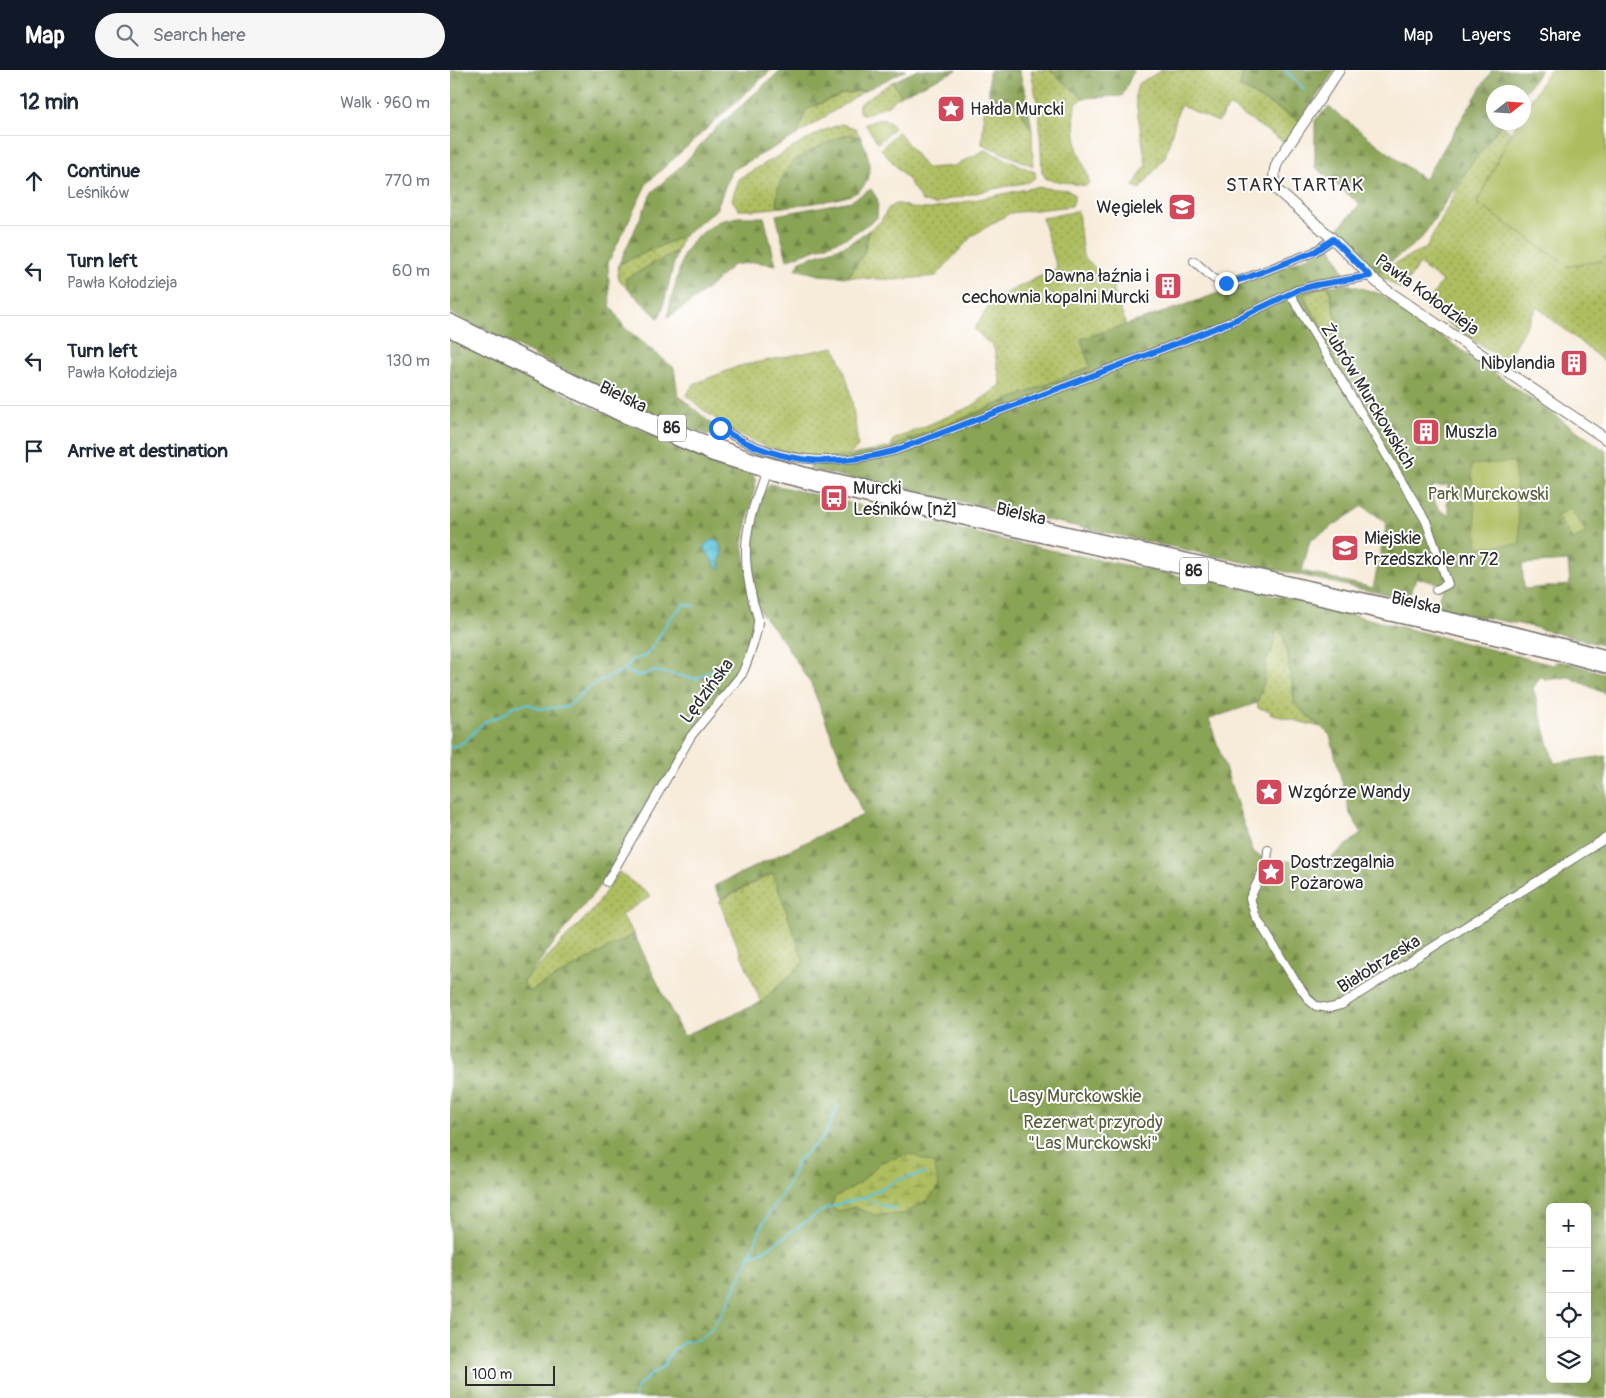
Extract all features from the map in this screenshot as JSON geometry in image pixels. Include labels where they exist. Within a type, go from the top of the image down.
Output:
[{"type":"main road","name":"Bielska","points":[[450,320],[624,407],[709,444],[753,459],[815,476],[1533,637],[1606,656]]},
{"type":"main road","name":"Bielska","points":[[450,330],[665,436],[712,455],[765,473],[866,498],[1532,647],[1606,667]]},
{"type":"street","name":"Pawła Kołodzieja","points":[[1339,70],[1278,162],[1274,171],[1274,183],[1277,190],[1333,239],[1370,276],[1415,309],[1606,439]]},
{"type":"street","points":[[1194,261],[1213,278],[1222,283],[1236,282],[1314,252],[1333,239]]},
{"type":"street","points":[[709,444],[720,428],[742,441],[806,460],[847,461],[894,451],[1186,340],[1235,320],[1290,294],[1316,285],[1370,276]]},
{"type":"street","name":"Żubrów Murckowskich","points":[[1290,294],[1426,521],[1448,584],[1436,590]]},
{"type":"street","name":"Lędzińska","points":[[607,882],[691,736],[742,674],[746,665],[758,619],[751,596],[746,556],[746,537],[753,508],[765,473]]},
{"type":"street","name":"Białobrzeska","points":[[1268,850],[1267,862],[1250,898],[1255,915],[1294,980],[1310,1001],[1316,1006],[1330,1008],[1341,1005],[1606,838]]},
{"type":"green space","points":[[450,70],[771,70],[647,183],[608,263],[610,305],[624,327],[674,368],[678,395],[713,425],[713,430],[709,435],[670,422],[450,313]]},
{"type":"green space","points":[[781,70],[906,70],[866,90],[842,94],[806,110],[797,135],[731,171],[716,210],[683,236],[619,264],[652,192],[682,165],[713,131]]},
{"type":"green space","points":[[918,70],[957,70],[901,95],[892,82]]},
{"type":"green space","points":[[991,70],[1019,70],[1027,98],[1032,130],[1009,97],[989,98],[989,73]]},
{"type":"green space","points":[[1031,70],[1050,70],[1083,98],[1075,105],[1074,113],[1077,148],[1089,183],[1086,186],[1046,179],[1042,172],[1039,112]]},
{"type":"green space","points":[[1050,70],[1134,70],[1122,96],[1083,98]]},
{"type":"green space","points":[[1162,70],[1243,70],[1240,87],[1300,121],[1287,144],[1229,106],[1218,122],[1180,105],[1165,157],[1140,189],[1133,186],[1146,165],[1135,96],[1138,84]]},
{"type":"green space","points":[[1243,70],[1335,70],[1300,121],[1240,87]]},
{"type":"green space","points":[[1492,70],[1541,70],[1530,85],[1486,85],[1486,130],[1497,130],[1468,168],[1421,239],[1376,273],[1337,230],[1360,204],[1315,167],[1315,120],[1329,107],[1424,180]]},
{"type":"green space","points":[[1549,70],[1606,70],[1606,255],[1601,261],[1568,266],[1477,203],[1513,130],[1531,130],[1531,100]]},
{"type":"green space","points":[[892,82],[901,95],[888,105],[864,115],[859,112],[859,104]]},
{"type":"green space","points":[[866,90],[797,135],[806,110],[842,94]]},
{"type":"green space","points":[[1009,97],[1032,130],[1033,166],[982,144],[985,100]]},
{"type":"green space","points":[[883,118],[894,128],[878,143],[865,124]]},
{"type":"green space","points":[[841,124],[855,128],[861,138],[849,134],[814,149],[795,160],[777,205],[783,207],[739,210],[732,200],[738,179],[820,132]]},
{"type":"green space","points":[[1496,130],[1508,130],[1511,133],[1477,203],[1568,266],[1601,261],[1606,255],[1606,363],[1537,307],[1506,361],[1425,307],[1442,281],[1419,264],[1402,290],[1376,273],[1426,248],[1468,168]]},
{"type":"green space","points":[[898,131],[926,168],[954,166],[985,150],[1035,172],[1036,177],[1029,182],[946,200],[935,205],[922,201],[908,180],[881,149]]},
{"type":"green space","points":[[849,134],[861,138],[868,158],[868,179],[859,191],[822,202],[783,207],[777,205],[778,190],[782,177],[799,158],[823,144]]},
{"type":"green space","points":[[1036,187],[1067,190],[1074,194],[1072,206],[1010,213],[972,236],[936,276],[894,280],[848,277],[864,253],[869,230],[880,222],[888,209],[895,204],[911,208],[931,209]]},
{"type":"green space","points":[[871,189],[878,200],[877,218],[848,237],[787,260],[776,215],[851,201]]},
{"type":"green space","points":[[1078,211],[1083,256],[1111,283],[1126,325],[1081,339],[1090,367],[891,447],[893,440],[972,406],[1001,385],[994,348],[974,329],[994,299],[1057,268],[1042,218]]},
{"type":"green space","points":[[738,217],[764,217],[776,265],[755,262],[733,265],[705,291],[668,317],[684,253],[695,238],[719,221]]},
{"type":"green space","points":[[869,230],[864,253],[848,277],[819,275],[796,269],[800,261],[849,244]]},
{"type":"green space","points":[[683,236],[677,251],[626,279],[629,290],[621,282],[618,276],[619,264]]},
{"type":"green space","name":"Park Murckowski","points":[[1331,246],[1346,277],[1303,295],[1324,331],[1337,322],[1329,286],[1347,284],[1381,294],[1606,451],[1606,646],[1529,626],[1435,608],[1445,585],[1416,578],[1409,600],[1234,560],[809,469],[814,459],[848,456],[891,447],[1090,367],[1081,339],[1208,297]],"holes":[[[1448,484],[1447,503],[1450,515],[1445,514],[1438,508],[1434,500],[1433,491],[1433,486]],[[1363,506],[1387,523],[1373,588],[1302,571],[1310,541]],[[1568,561],[1570,585],[1524,589],[1522,564]]]},
{"type":"green space","points":[[677,251],[662,311],[658,318],[629,290],[625,279]]},
{"type":"green space","points":[[1328,285],[1337,323],[1325,332],[1303,295]]},
{"type":"green space","name":"Lasy Murckowskie","points":[[450,336],[637,428],[714,461],[753,475],[756,482],[743,543],[753,614],[751,637],[740,671],[598,888],[523,982],[529,992],[634,934],[683,1036],[761,1002],[804,962],[773,873],[721,899],[714,886],[863,815],[811,684],[784,642],[761,613],[755,596],[751,555],[762,496],[770,484],[1025,545],[1195,579],[1213,580],[1553,665],[1558,661],[1606,674],[1606,694],[1569,677],[1546,680],[1541,676],[1533,688],[1554,763],[1606,756],[1606,1398],[450,1398]],"holes":[[[1277,629],[1283,635],[1295,704],[1330,735],[1350,814],[1362,833],[1327,861],[1269,861],[1253,852],[1209,719],[1257,703],[1264,682],[1266,661],[1271,652]]]},
{"type":"green space","points":[[834,347],[848,383],[855,421],[858,447],[848,456],[814,459],[766,447],[734,432],[686,395],[694,384],[739,366]]},
{"type":"green space","name":"Park Murckowski","points":[[1514,462],[1520,544],[1478,547],[1471,465]]},
{"type":"green space","points":[[1570,508],[1586,532],[1573,540],[1557,516]]},
{"type":"green space","points":[[1277,628],[1283,635],[1288,656],[1295,704],[1320,727],[1270,714],[1271,711],[1258,708],[1257,703],[1264,682],[1266,661],[1271,652]]},
{"type":"green space","points":[[619,872],[651,896],[621,915],[634,934],[529,992],[523,982],[593,910]]},
{"type":"green space","points":[[773,873],[804,962],[761,1002],[719,901]]},
{"type":"green space","points":[[910,1154],[934,1164],[939,1186],[930,1198],[904,1214],[876,1215],[854,1207],[837,1211],[831,1207],[835,1197],[860,1183],[881,1162]]},
{"type":"water","points":[[713,540],[718,541],[723,553],[720,569],[715,565],[704,547],[705,544]]},
{"type":"waterway","points":[[1285,70],[1304,89]]},
{"type":"waterway","points":[[450,747],[467,740],[485,722],[502,715],[513,706],[529,704],[539,709],[567,707],[586,690],[624,670],[632,660],[645,656],[670,618],[684,604],[694,606]]},
{"type":"waterway","points":[[624,670],[638,676],[655,671],[697,679],[712,669]]},
{"type":"waterway","points":[[635,1398],[637,1388],[650,1375],[664,1366],[671,1352],[684,1342],[699,1339],[709,1333],[728,1304],[762,1225],[787,1186],[798,1160],[822,1139],[838,1106]]},
{"type":"waterway","points":[[863,1198],[898,1180],[925,1173]]},
{"type":"waterway","points":[[749,1257],[768,1248],[821,1211],[842,1203],[863,1198],[896,1210]]},
{"type":"place","name":"Hałda Murcki","points":[[951,109]]},
{"type":"place","name":"Węgielek","points":[[1182,207]]},
{"type":"place","name":"Dawna łaźnia i cechownia kopalni Murcki","points":[[1168,286]]},
{"type":"place","name":"Nibylandia","points":[[1574,363]]},
{"type":"place","name":"Muszla","points":[[1426,432]]},
{"type":"place","name":"Murcki Leśników [nż]","points":[[834,498]]},
{"type":"place","name":"Miejskie Przedszkole nr 72","points":[[1345,548]]},
{"type":"place","name":"Wzgórze Wandy","points":[[1269,792]]},
{"type":"place","name":"Dostrzegalnia Pożarowa","points":[[1271,872]]},
{"type":"district","name":"STARY TARTAK","points":[[1295,185]]},
{"type":"route","points":[[720,428],[742,441],[763,449],[806,460],[847,461],[878,455],[894,451],[1186,340],[1235,320],[1298,290],[1370,276],[1333,239],[1314,252],[1236,282],[1226,283]]},
{"type":"park label","name":"Rezerwat przyrody \"Las Murckowski\"","points":[[1093,1132]]}]
